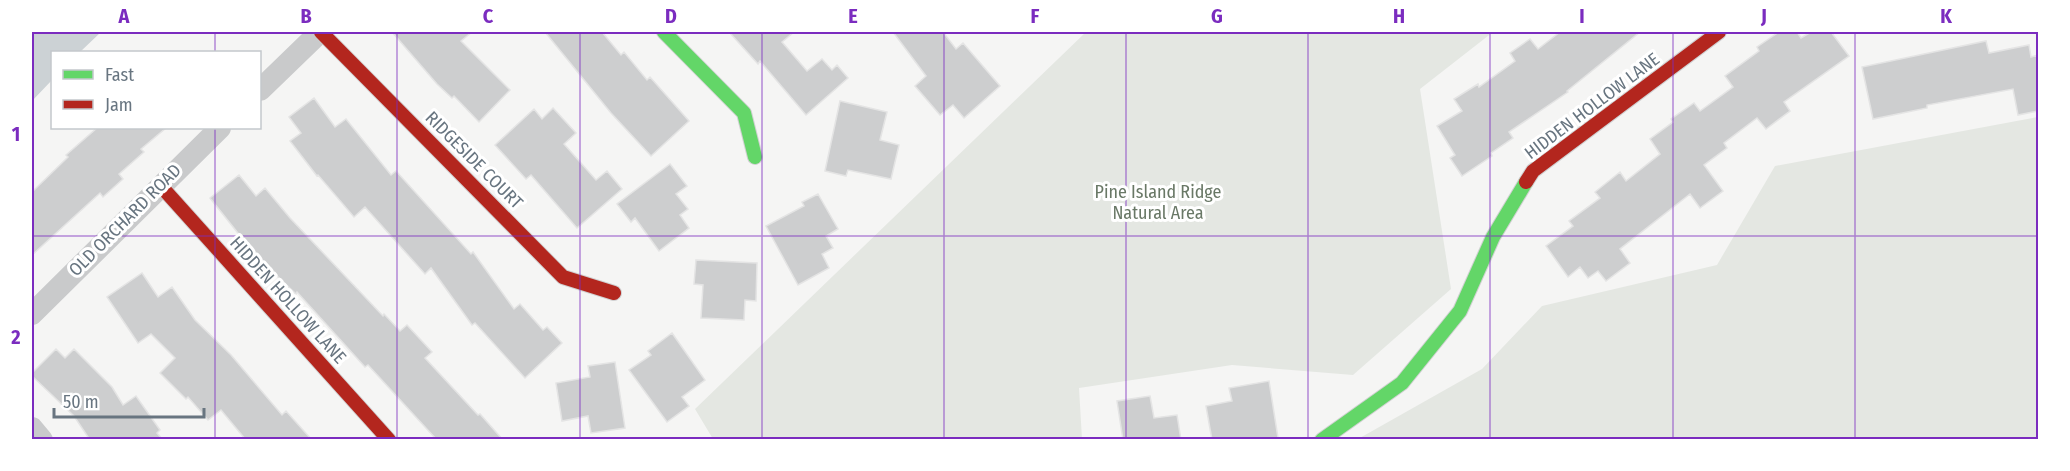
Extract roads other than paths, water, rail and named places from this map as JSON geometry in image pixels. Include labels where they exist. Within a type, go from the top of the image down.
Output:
[{"type":"street","points":[[261,89],[321,32]]},
{"type":"street","name":"RIDGESIDE COURT","points":[[321,32],[563,277],[614,292]]},
{"type":"street","points":[[664,32],[744,113],[755,157]]},
{"type":"street","name":"HIDDEN HOLLOW LANE","points":[[1322,440],[1402,383],[1460,311],[1493,237],[1533,171],[1719,32]]},
{"type":"street","name":"OLD ORCHARD ROAD","points":[[32,314],[219,129]]},
{"type":"street","name":"HIDDEN HOLLOW LANE","points":[[160,185],[389,440]]},
{"type":"street","points":[[32,429],[42,440]]},
{"type":"park label","name":"Pine Island Ridge Natural Area","points":[[1158,202]]}]
